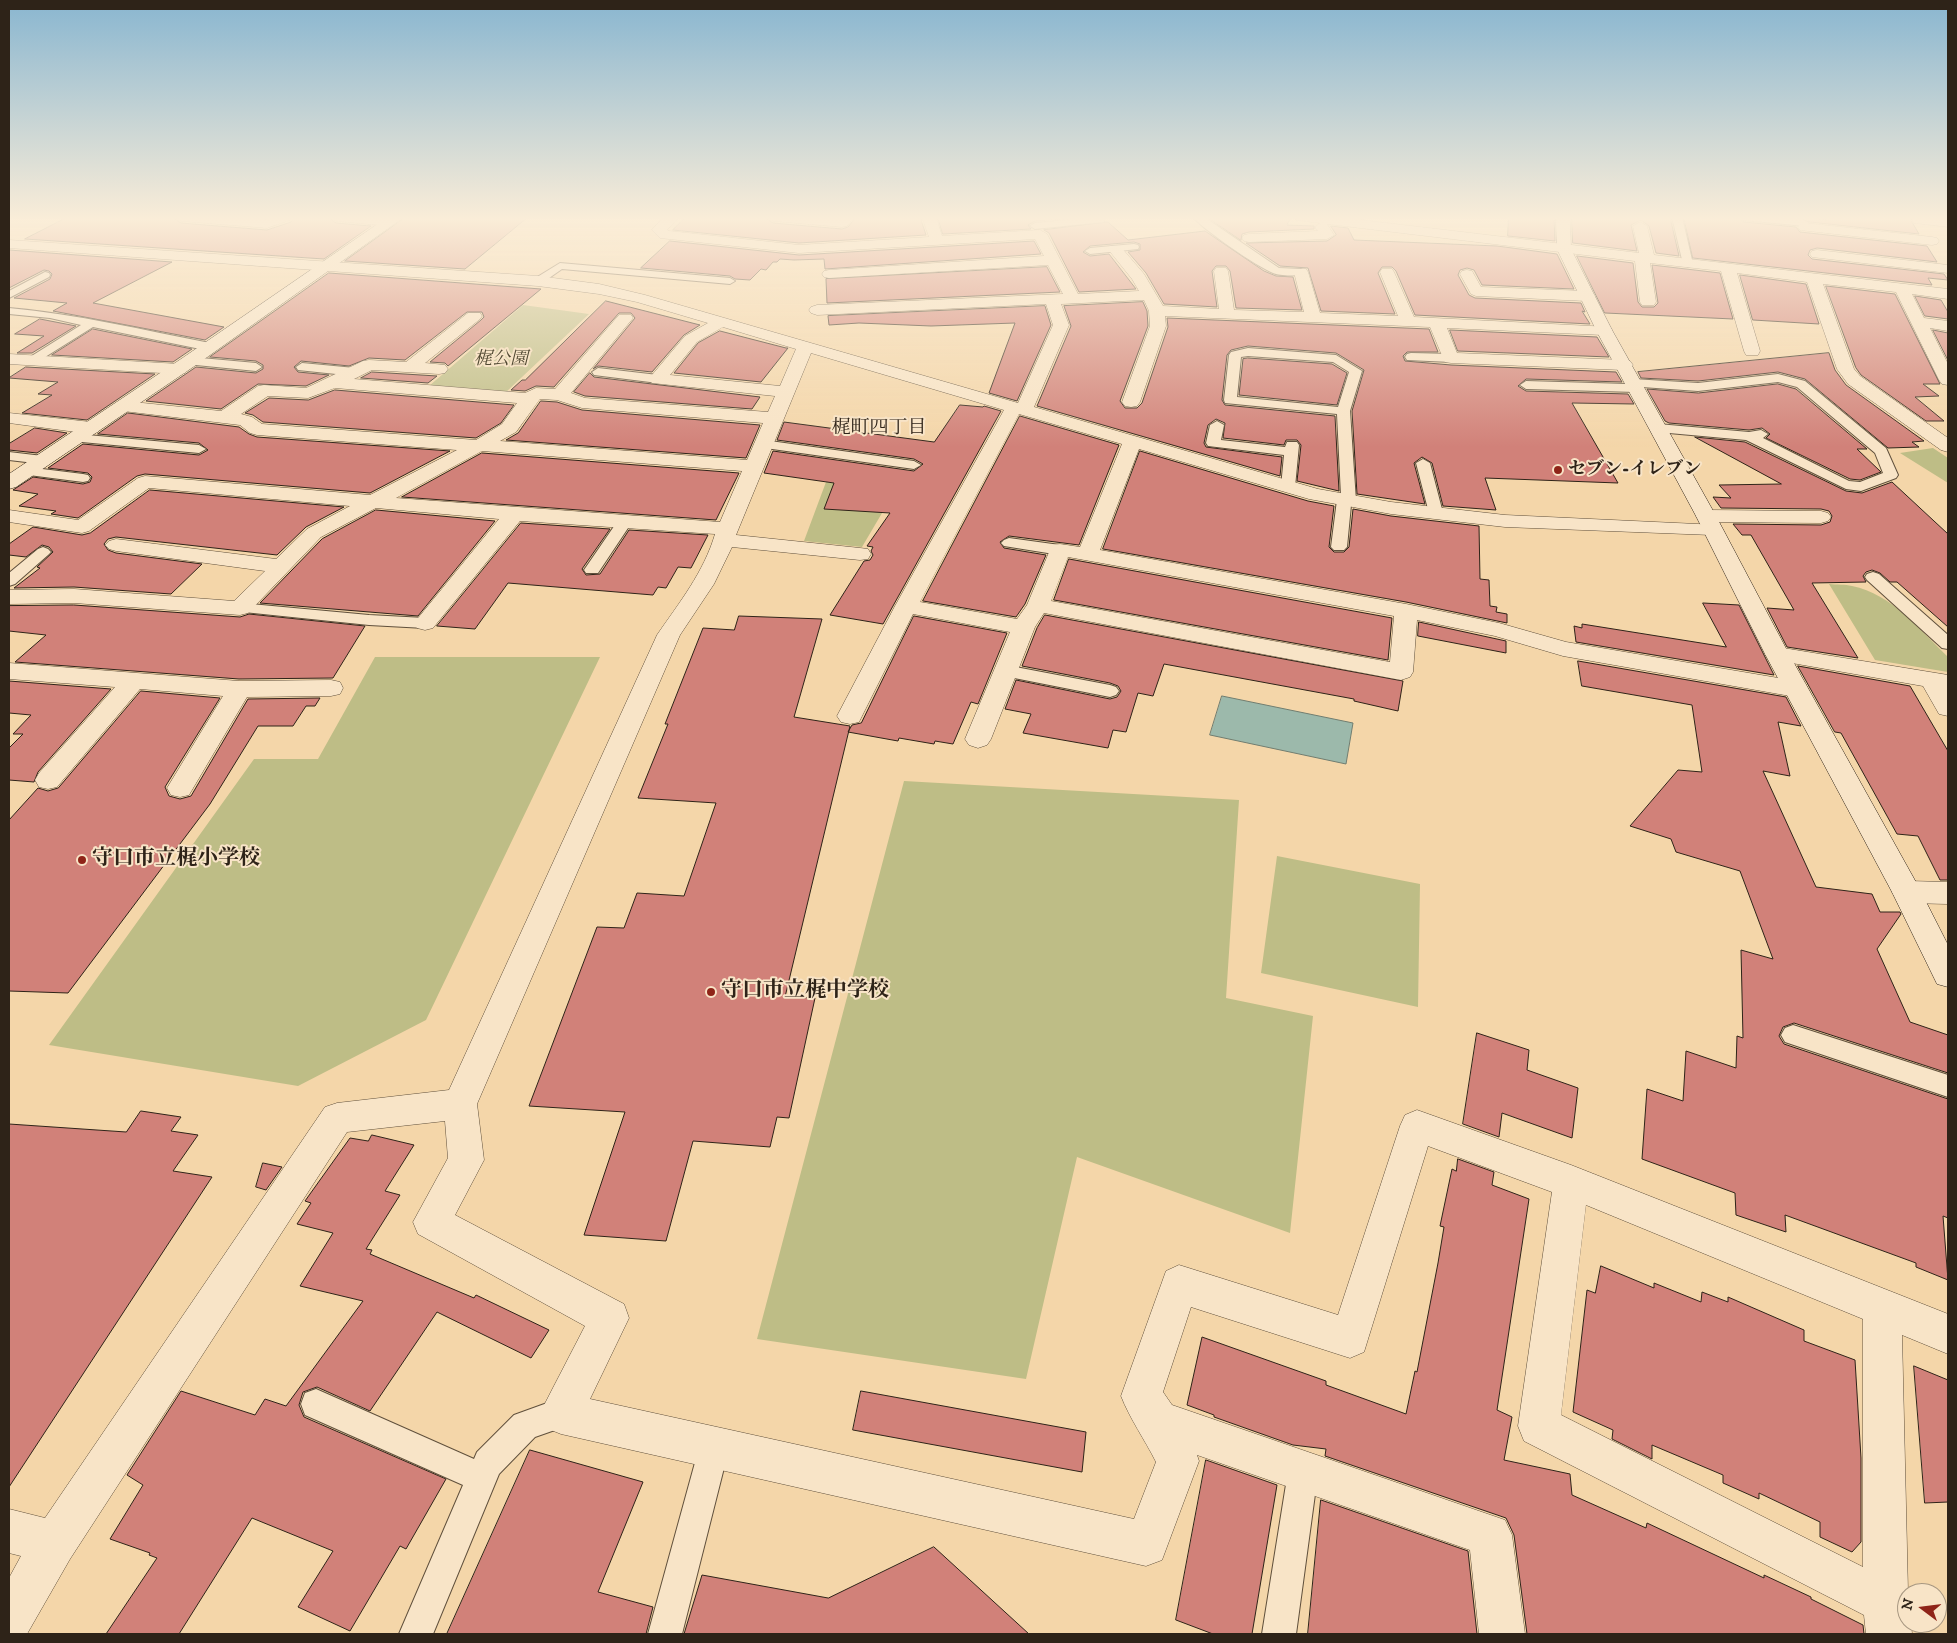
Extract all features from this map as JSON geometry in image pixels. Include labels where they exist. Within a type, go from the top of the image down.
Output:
[{"type":"street","points":[[9,483],[287,294]]},
{"type":"street","points":[[620,294],[721,322],[802,336],[1019,408],[1316,496],[1505,521],[1709,523],[1821,517]]},
{"type":"street","points":[[822,294],[817,310],[802,336],[769,430],[726,534],[693,602],[669,635],[460,1104],[466,1160],[431,1222],[610,1318],[561,1413],[1146,1544],[1178,1461],[1158,1421],[1141,1396],[1179,1284],[1350,1338],[1418,1126],[1571,1182],[1948,1334]]},
{"type":"street","points":[[1070,294],[1073,299]]},
{"type":"street","points":[[1225,294],[1227,313]]},
{"type":"street","points":[[1307,294],[1313,317]]},
{"type":"street","points":[[1396,294],[1408,321]]},
{"type":"street","points":[[1535,294],[1587,296],[1777,654],[1907,892],[1948,975]]},
{"type":"street","points":[[1647,294],[1648,302]]},
{"type":"street","points":[[1735,294],[1752,352]]},
{"type":"street","points":[[1825,294],[1846,369],[1854,380],[1940,435],[1948,446]]},
{"type":"street","points":[[1904,294],[1918,322],[1942,358],[1948,380]]},
{"type":"street","points":[[817,310],[1150,295],[1157,311],[1158,326],[1131,402]]},
{"type":"street","points":[[850,716],[906,606],[1019,408],[1061,325],[1052,300]]},
{"type":"street","points":[[1157,311],[1604,330]]},
{"type":"street","points":[[410,367],[474,316]]},
{"type":"street","points":[[560,394],[624,318]]},
{"type":"street","points":[[721,322],[691,339],[658,379],[769,430]]},
{"type":"street","points":[[1436,322],[1451,358],[1631,379]]},
{"type":"street","points":[[1918,322],[1948,326]]},
{"type":"street","points":[[9,359],[184,365]]},
{"type":"street","points":[[225,417],[264,390],[308,393],[334,383],[369,364],[439,369]]},
{"type":"street","points":[[334,383],[529,399]]},
{"type":"street","points":[[9,596],[74,596],[240,608],[314,533],[373,503],[509,428],[529,399],[536,394],[560,394],[582,403],[769,430]]},
{"type":"street","points":[[123,406],[246,420],[257,428],[480,445],[769,430]]},
{"type":"street","points":[[9,418],[84,433]]},
{"type":"street","points":[[1088,554],[1132,442]]},
{"type":"street","points":[[9,516],[82,527],[145,482],[373,503],[624,522],[726,534],[860,554]]},
{"type":"street","points":[[425,623],[514,514]]},
{"type":"street","points":[[116,545],[280,566]]},
{"type":"street","points":[[978,739],[1023,627],[1038,605],[1060,550],[1406,611],[1499,630],[1563,649],[1796,689]]},
{"type":"street","points":[[1038,605],[1401,672],[1406,611]]},
{"type":"street","points":[[906,606],[1023,627]]},
{"type":"street","points":[[1777,654],[1940,681],[1948,708]]},
{"type":"street","points":[[9,671],[239,689],[331,688]]},
{"type":"street","points":[[48,780],[133,682]]},
{"type":"street","points":[[180,788],[239,689]]},
{"type":"street","points":[[1907,892],[1948,893]]},
{"type":"street","points":[[9,1621],[54,1543],[338,1118],[460,1104]]},
{"type":"street","points":[[1571,1182],[1540,1426],[1887,1618],[1882,1308]]},
{"type":"street","points":[[1158,1421],[1490,1535],[1502,1634]]},
{"type":"street","points":[[9,1531],[54,1543]]},
{"type":"lane","points":[[9,311],[50,315],[210,347]]},
{"type":"lane","points":[[34,360],[92,323]]},
{"type":"lane","points":[[1338,547],[1346,501],[1344,411],[1356,371],[1336,359],[1248,352],[1235,355],[1230,400],[1344,411]]},
{"type":"lane","points":[[1411,357],[1451,358]]},
{"type":"lane","points":[[184,365],[256,367]]},
{"type":"lane","points":[[302,367],[355,372]]},
{"type":"lane","points":[[598,372],[658,379]]},
{"type":"lane","points":[[1526,385],[1631,379],[1698,387],[1778,378],[1801,384],[1881,451],[1890,475],[1861,487],[1846,485],[1749,436]]},
{"type":"lane","points":[[1217,425],[1213,443],[1291,448],[1288,487]]},
{"type":"lane","points":[[1658,428],[1749,436],[1770,434]]},
{"type":"lane","points":[[769,430],[914,465]]},
{"type":"lane","points":[[84,433],[199,449]]},
{"type":"lane","points":[[9,456],[42,460]]},
{"type":"lane","points":[[1423,463],[1436,513]]},
{"type":"lane","points":[[26,471],[83,478]]},
{"type":"lane","points":[[592,570],[624,522]]},
{"type":"lane","points":[[1008,543],[1060,550]]},
{"type":"lane","points":[[9,581],[43,552]]},
{"type":"lane","points":[[1873,577],[1948,644]]},
{"type":"lane","points":[[240,608],[369,620],[425,623]]},
{"type":"lane","points":[[1005,671],[1110,690]]},
{"type":"lane","points":[[1793,1035],[1948,1086]]},
{"type":"lane","points":[[316,1404],[482,1478]]},
{"type":"lane","points":[[416,1634],[488,1463],[525,1426],[561,1413]]},
{"type":"lane","points":[[665,1634],[714,1448]]},
{"type":"lane","points":[[1279,1634],[1303,1472]]},
{"type":"green space","name":"梶公園","points":[[523,305],[589,314],[505,393],[429,386]]},
{"type":"green space","points":[[1933,448],[1948,458],[1948,483],[1900,453]]},
{"type":"green space","points":[[826,482],[895,491],[862,547],[804,541]]},
{"type":"green space","points":[[1829,584],[1849,585],[1866,590],[1893,605],[1948,657],[1948,672],[1875,660]]},
{"type":"green space","points":[[375,657],[600,657],[426,1020],[298,1086],[49,1045],[254,759],[318,759]]},
{"type":"green space","points":[[904,781],[1239,800],[1226,998],[1313,1016],[1290,1233],[1077,1157],[1026,1379],[757,1339]]},
{"type":"green space","points":[[1277,856],[1420,884],[1418,1007],[1261,973]]},
{"type":"shaded area","points":[[1222,696],[1353,723],[1346,764],[1210,735]]},
{"type":"building","points":[[22,294],[111,294],[93,303],[224,327],[205,340],[53,311],[67,303],[14,298]]},
{"type":"building","points":[[300,294],[535,294],[448,366],[445,363],[430,362],[481,320],[484,317],[482,312],[467,312],[405,360],[369,358],[349,366],[301,361],[294,367],[298,372],[329,375],[306,386],[258,384],[221,409],[146,401],[196,367],[256,373],[263,369],[263,365],[256,361],[210,357]]},
{"type":"building","points":[[827,294],[1025,294],[827,303]]},
{"type":"building","points":[[1158,294],[1215,294],[1217,307],[1164,304]]},
{"type":"building","points":[[1234,294],[1298,294],[1302,310],[1236,308]]},
{"type":"building","points":[[1316,294],[1387,294],[1395,314],[1321,311]]},
{"type":"building","points":[[1406,294],[1468,294],[1475,298],[1581,303],[1585,312],[1582,311],[1590,324],[1415,315]]},
{"type":"building","points":[[1596,294],[1637,294],[1638,302],[1642,307],[1654,307],[1658,303],[1657,294],[1726,294],[1733,319],[1605,313]]},
{"type":"building","points":[[1745,294],[1809,294],[1819,324],[1753,320]]},
{"type":"building","points":[[1829,294],[1895,294],[1940,384],[1923,384],[1939,396],[1915,397],[1944,421],[1926,421],[1861,375],[1856,368]]},
{"type":"building","points":[[1915,296],[1941,300],[1948,312],[1948,319],[1925,316]]},
{"type":"building","points":[[606,301],[700,325],[684,335],[652,372],[598,366],[593,369],[635,318],[631,313],[619,313],[554,387],[536,386],[525,391],[511,390],[522,380],[525,380]]},
{"type":"building","points":[[1143,302],[1147,311],[1148,326],[1120,401],[1125,408],[1137,408],[1142,403],[1168,327],[1167,318],[1429,329],[1438,352],[1407,352],[1403,356],[1405,361],[1451,365],[1616,372],[1622,382],[1526,379],[1518,386],[1526,391],[1628,394],[1634,404],[1572,403],[1618,483],[1485,478],[1496,510],[1443,506],[1432,463],[1422,457],[1414,463],[1425,504],[1357,494],[1352,411],[1364,370],[1336,353],[1248,346],[1231,350],[1227,355],[1222,400],[1225,405],[1335,416],[1339,491],[1297,481],[1301,445],[1297,440],[1286,440],[1284,445],[1223,438],[1225,423],[1216,419],[1208,425],[1204,443],[1206,447],[1282,457],[1280,476],[1037,406],[1071,326],[1064,306]]},
{"type":"building","points":[[1045,306],[1051,325],[1017,401],[989,393],[1015,323],[931,326],[859,323],[829,325],[828,316]]},
{"type":"building","points":[[40,319],[76,326],[32,353],[17,353],[44,336],[15,334]]},
{"type":"building","points":[[93,329],[192,349],[173,362],[52,355]]},
{"type":"building","points":[[1450,330],[1597,337],[1609,357],[1458,351]]},
{"type":"building","points":[[1933,330],[1948,333],[1948,360]]},
{"type":"building","points":[[720,331],[788,348],[761,382],[674,373],[698,343]]},
{"type":"building","points":[[1829,353],[1835,370],[1846,385],[1924,441],[1912,442],[1919,447],[1888,448],[1805,379],[1778,372],[1698,381],[1641,378],[1638,372]]},
{"type":"building","points":[[1243,359],[1332,364],[1347,373],[1337,405],[1239,395]]},
{"type":"building","points":[[26,367],[155,374],[87,420],[22,413],[52,395],[38,394],[58,382],[9,378]]},
{"type":"building","points":[[372,372],[437,376],[428,383],[361,378]]},
{"type":"building","points":[[590,373],[594,377],[760,397],[752,409],[585,396],[574,392]]},
{"type":"building","points":[[1778,384],[1796,389],[1867,449],[1857,449],[1881,472],[1860,480],[1850,479],[1766,438],[1770,434],[1762,428],[1749,430],[1669,423],[1665,421],[1647,389],[1698,393]]},
{"type":"building","points":[[335,390],[514,405],[501,423],[476,438],[263,422],[253,415],[245,413],[269,398],[308,400]]},
{"type":"building","points":[[541,401],[557,402],[582,410],[760,425],[746,458],[506,440],[518,433]]},
{"type":"building","points":[[960,405],[984,406],[1001,411],[883,624],[830,615],[864,561],[870,560],[873,555],[871,551],[873,547],[867,546],[890,513],[824,509],[834,483],[764,473],[773,451],[914,471],[923,464],[914,459],[777,440],[784,422],[934,442]]},
{"type":"building","points":[[128,413],[239,427],[257,437],[450,451],[370,493],[145,474],[137,476],[78,518],[51,514],[56,511],[19,506],[38,494],[13,490],[33,477],[83,484],[90,482],[92,477],[88,473],[48,468],[83,444],[199,455],[208,450],[199,443],[98,434]]},
{"type":"building","points":[[1020,416],[1119,445],[1079,545],[1009,536],[1000,542],[1004,548],[1046,555],[1025,604],[1016,617],[923,601]]},
{"type":"building","points":[[35,428],[67,433],[37,453],[9,450],[9,444]]},
{"type":"building","points":[[1695,437],[1745,442],[1846,491],[1862,493],[1892,482],[1948,534],[1948,627],[1897,582],[1890,582],[1880,573],[1872,570],[1866,572],[1863,576],[1866,582],[1812,583],[1858,658],[1787,647],[1767,608],[1794,610],[1751,535],[1742,535],[1733,524],[1821,525],[1830,522],[1832,516],[1829,511],[1821,509],[1721,508],[1713,497],[1731,498],[1719,485],[1781,484]]},
{"type":"building","points":[[1140,451],[1308,501],[1334,506],[1329,547],[1334,552],[1344,552],[1349,547],[1353,509],[1391,516],[1479,526],[1480,579],[1489,580],[1490,606],[1497,607],[1496,612],[1507,614],[1507,623],[1406,602],[1103,549]]},
{"type":"building","points":[[482,453],[739,473],[716,520],[402,497]]},
{"type":"building","points":[[150,490],[344,507],[306,527],[277,555],[116,537],[108,539],[104,544],[108,550],[116,553],[202,564],[171,594],[74,587],[14,588],[40,568],[37,567],[53,552],[49,547],[42,545],[26,557],[9,555],[9,544],[33,527],[82,535],[90,533]]},
{"type":"building","points":[[376,510],[495,521],[418,616],[260,603],[322,539]]},
{"type":"building","points":[[521,523],[610,529],[582,569],[586,575],[600,574],[629,530],[708,535],[691,568],[678,567],[666,588],[658,587],[653,595],[508,583],[475,629],[437,626]]},
{"type":"building","points":[[1069,559],[1392,618],[1388,660],[1054,600]]},
{"type":"building","points":[[1703,603],[1739,605],[1774,675],[1576,642],[1574,626],[1582,628],[1582,624],[1726,647]]},
{"type":"building","points":[[74,605],[240,617],[249,614],[365,626],[333,678],[239,679],[15,662],[46,635],[9,631],[9,606]]},
{"type":"building","points":[[1045,615],[1403,681],[1398,711],[1354,701],[1354,699],[1164,664],[1153,696],[1138,693],[1126,732],[1113,730],[1108,748],[1023,733],[1031,714],[1005,709],[1016,680],[1110,699],[1117,697],[1121,691],[1118,686],[1110,683],[1022,666],[1037,628]]},
{"type":"building","points":[[739,616],[822,619],[794,717],[850,726],[785,997],[815,998],[789,1118],[777,1117],[770,1147],[693,1141],[666,1241],[584,1235],[625,1112],[529,1106],[597,927],[624,928],[637,893],[684,896],[716,803],[638,798],[668,724],[665,724],[703,628],[734,630]]},
{"type":"building","points":[[914,616],[1007,633],[978,704],[971,702],[953,744],[935,741],[934,744],[899,738],[898,741],[848,732],[852,725],[861,723]]},
{"type":"building","points":[[1419,622],[1506,641],[1506,653],[1418,636]]},
{"type":"building","points":[[1578,661],[1786,697],[1801,726],[1778,722],[1790,776],[1763,771],[1816,887],[1872,894],[1880,912],[1900,912],[1901,914],[1877,949],[1910,1022],[1948,1035],[1948,1073],[1794,1023],[1783,1027],[1779,1036],[1784,1044],[1948,1099],[1948,1218],[1943,1216],[1948,1280],[1916,1267],[1916,1263],[1785,1215],[1786,1232],[1736,1215],[1735,1193],[1642,1159],[1647,1089],[1683,1101],[1686,1051],[1736,1068],[1737,1036],[1743,1038],[1741,950],[1773,959],[1740,871],[1676,852],[1671,839],[1630,826],[1678,770],[1702,772],[1692,705],[1582,686]]},
{"type":"building","points":[[1798,666],[1910,686],[1948,751],[1948,880],[1940,880],[1918,836],[1897,834],[1841,733],[1835,732]]},
{"type":"building","points":[[9,681],[111,689],[38,772],[34,782],[9,780],[9,748],[23,734],[13,734],[31,715],[9,713]]},
{"type":"building","points":[[141,691],[220,698],[165,787],[169,796],[180,799],[191,796],[248,699],[320,698],[315,706],[306,706],[293,726],[258,726],[210,804],[68,993],[9,991],[9,820],[38,788],[48,791],[58,788]]},
{"type":"building","points":[[1477,1033],[1529,1050],[1527,1070],[1578,1088],[1572,1138],[1502,1113],[1499,1137],[1463,1124]]},
{"type":"building","points":[[141,1111],[181,1117],[171,1131],[198,1135],[173,1171],[212,1177],[9,1487],[9,1124],[126,1132]]},
{"type":"building","points":[[372,1135],[414,1145],[385,1191],[400,1195],[366,1249],[372,1250],[370,1254],[474,1298],[476,1295],[549,1330],[531,1358],[437,1312],[370,1411],[317,1387],[303,1392],[299,1405],[304,1417],[446,1479],[406,1549],[400,1546],[350,1631],[298,1607],[333,1551],[252,1518],[179,1634],[106,1634],[157,1558],[149,1555],[150,1553],[110,1539],[143,1485],[127,1475],[181,1391],[255,1415],[265,1399],[286,1406],[363,1301],[300,1286],[333,1233],[297,1224],[311,1203],[305,1201],[350,1138],[368,1141]]},
{"type":"building","points":[[1458,1159],[1494,1172],[1492,1185],[1529,1199],[1497,1410],[1512,1417],[1504,1460],[1570,1474],[1572,1495],[1646,1528],[1647,1523],[1764,1578],[1764,1575],[1811,1597],[1811,1599],[1863,1625],[1864,1634],[1527,1634],[1514,1535],[1506,1518],[1325,1456],[1326,1449],[1293,1445],[1214,1417],[1214,1415],[1187,1405],[1202,1337],[1326,1381],[1326,1385],[1406,1414],[1415,1371],[1417,1372],[1438,1263],[1444,1227],[1440,1226],[1452,1169],[1456,1171]]},
{"type":"building","points":[[263,1163],[282,1167],[266,1190],[256,1187]]},
{"type":"building","points":[[1601,1266],[1654,1288],[1654,1283],[1701,1302],[1702,1292],[1728,1302],[1728,1297],[1804,1330],[1804,1341],[1855,1360],[1861,1458],[1861,1542],[1852,1552],[1820,1537],[1820,1522],[1759,1493],[1759,1499],[1723,1483],[1723,1475],[1652,1445],[1652,1459],[1612,1439],[1613,1430],[1573,1412],[1587,1290],[1595,1293]]},
{"type":"building","points":[[1914,1366],[1948,1380],[1948,1502],[1925,1503]]},
{"type":"building","points":[[861,1391],[1086,1432],[1082,1472],[853,1430]]},
{"type":"building","points":[[530,1450],[643,1482],[598,1592],[653,1607],[646,1634],[447,1634]]},
{"type":"building","points":[[1206,1460],[1277,1485],[1252,1634],[1213,1634],[1176,1620]]},
{"type":"building","points":[[1321,1500],[1468,1551],[1477,1634],[1308,1634]]},
{"type":"building","points":[[934,1547],[1029,1634],[684,1634],[702,1575],[828,1598]]},
{"type":"place","name":"セブン-イレブン","points":[[1558,470]]},
{"type":"place","name":"守口市立梶小学校","points":[[82,860]]},
{"type":"place","name":"守口市立梶中学校","points":[[711,992]]},
{"type":"district","name":"梶町四丁目","points":[[879,429]]}]
